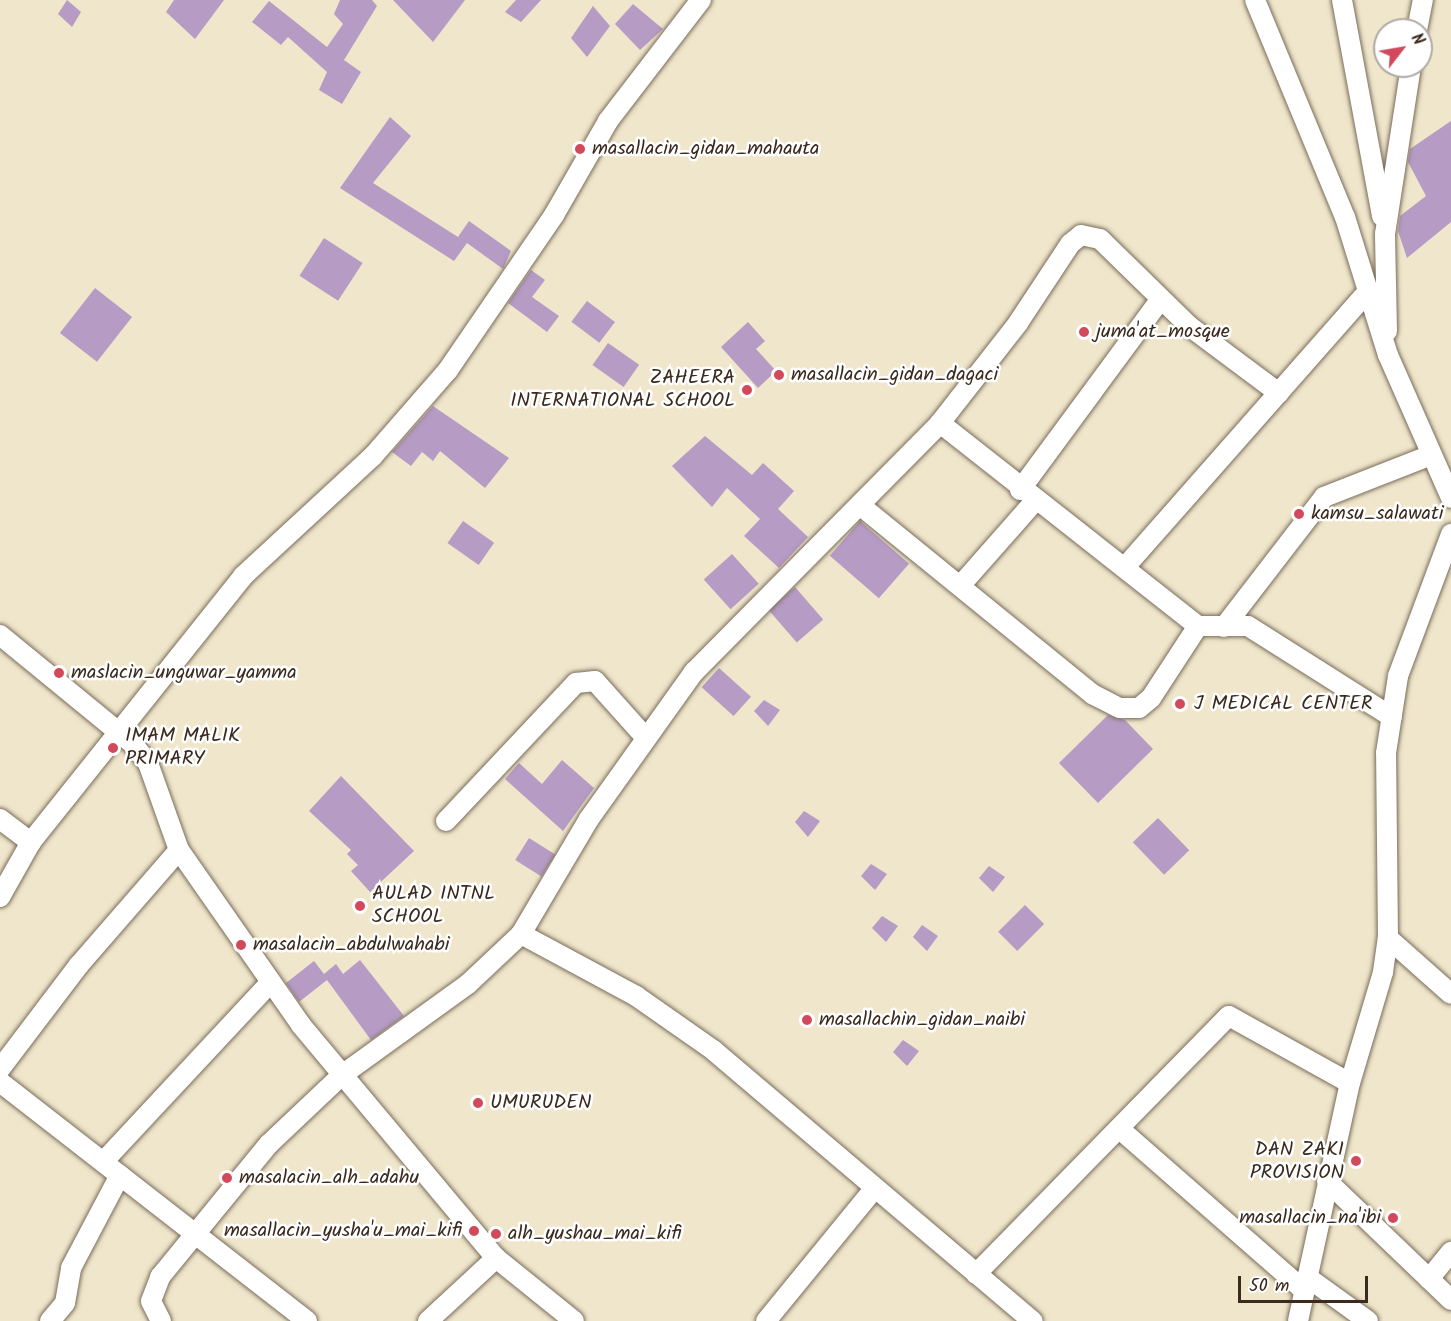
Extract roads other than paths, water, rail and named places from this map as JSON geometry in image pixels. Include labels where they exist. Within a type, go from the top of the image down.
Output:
[{"type":"street","points":[[0,897],[31,842],[118,729],[243,576],[373,456],[448,370],[554,215],[608,121],[701,0]]},
{"type":"street","points":[[1255,0],[1345,217],[1388,355],[1451,498]]},
{"type":"street","points":[[1342,0],[1385,234],[1388,355]]},
{"type":"street","points":[[1419,18],[1423,0]]},
{"type":"street","points":[[1385,234],[1409,78]]},
{"type":"street","points":[[161,1321],[151,1301],[153,1290],[269,1144],[342,1075],[468,984],[520,934],[645,737],[694,672],[861,506],[939,423],[1018,323],[1059,256],[1080,235],[1100,239],[1160,300],[1279,393]]},
{"type":"street","points":[[1125,567],[1368,291]]},
{"type":"street","points":[[960,586],[1028,496],[1160,300]]},
{"type":"street","points":[[939,423],[1028,496],[1125,567],[1198,626],[1248,626],[1392,717]]},
{"type":"street","points":[[1224,627],[1324,497],[1431,455]]},
{"type":"street","points":[[861,506],[1092,694],[1120,708],[1139,708],[1150,698],[1198,626]]},
{"type":"street","points":[[1298,1321],[1350,1083],[1388,938],[1386,753],[1398,676],[1451,534]]},
{"type":"street","points":[[0,635],[118,729],[148,763],[179,850],[270,983],[342,1075],[496,1258],[573,1321]]},
{"type":"street","points":[[446,821],[576,683],[595,681],[645,737]]},
{"type":"street","points":[[0,819],[31,842]]},
{"type":"street","points":[[0,1069],[79,965],[179,850]]},
{"type":"street","points":[[520,934],[636,996],[713,1050],[1032,1321]]},
{"type":"street","points":[[1388,938],[1451,994]]},
{"type":"street","points":[[103,1162],[270,983]]},
{"type":"street","points":[[976,1274],[1122,1131],[1143,1101],[1229,1016],[1238,1016],[1350,1083]]},
{"type":"street","points":[[0,1082],[307,1321]]},
{"type":"street","points":[[1122,1131],[1306,1284],[1368,1321]]},
{"type":"street","points":[[50,1321],[65,1304],[71,1268],[120,1175]]},
{"type":"street","points":[[1327,1181],[1451,1300]]},
{"type":"street","points":[[766,1321],[874,1189]]},
{"type":"street","points":[[1429,1279],[1451,1252]]},
{"type":"street","points":[[428,1321],[496,1258]]},
{"type":"place","name":"masallacin_gidan_mahauta","points":[[580,149]]},
{"type":"place","name":"juma'at_mosque","points":[[1084,332]]},
{"type":"place","name":"masallacin_gidan_dagaci","points":[[779,375]]},
{"type":"place","name":"ZAHEERA INTERNATIONAL SCHOOL","points":[[747,390]]},
{"type":"place","name":"kamsu_salawati","points":[[1299,514]]},
{"type":"place","name":"maslacin_unguwar_yamma","points":[[59,673]]},
{"type":"place","name":"J MEDICAL CENTER","points":[[1180,704]]},
{"type":"place","name":"IMAM MALIK PRIMARY","points":[[113,748]]},
{"type":"place","name":"AULAD INTNL SCHOOL","points":[[360,906]]},
{"type":"place","name":"masalacin_abdulwahabi","points":[[241,945]]},
{"type":"place","name":"masallachin_gidan_naibi","points":[[807,1020]]},
{"type":"place","name":"UMURUDEN","points":[[478,1103]]},
{"type":"place","name":"DAN ZAKI PROVISION","points":[[1356,1161]]},
{"type":"place","name":"masalacin_alh_adahu","points":[[227,1178]]},
{"type":"place","name":"masallacin_na'ibi","points":[[1393,1218]]},
{"type":"place","name":"masallacin_yusha'u_mai_kifi","points":[[474,1231]]},
{"type":"place","name":"alh_yushau_mai_kifi","points":[[496,1234]]}]
